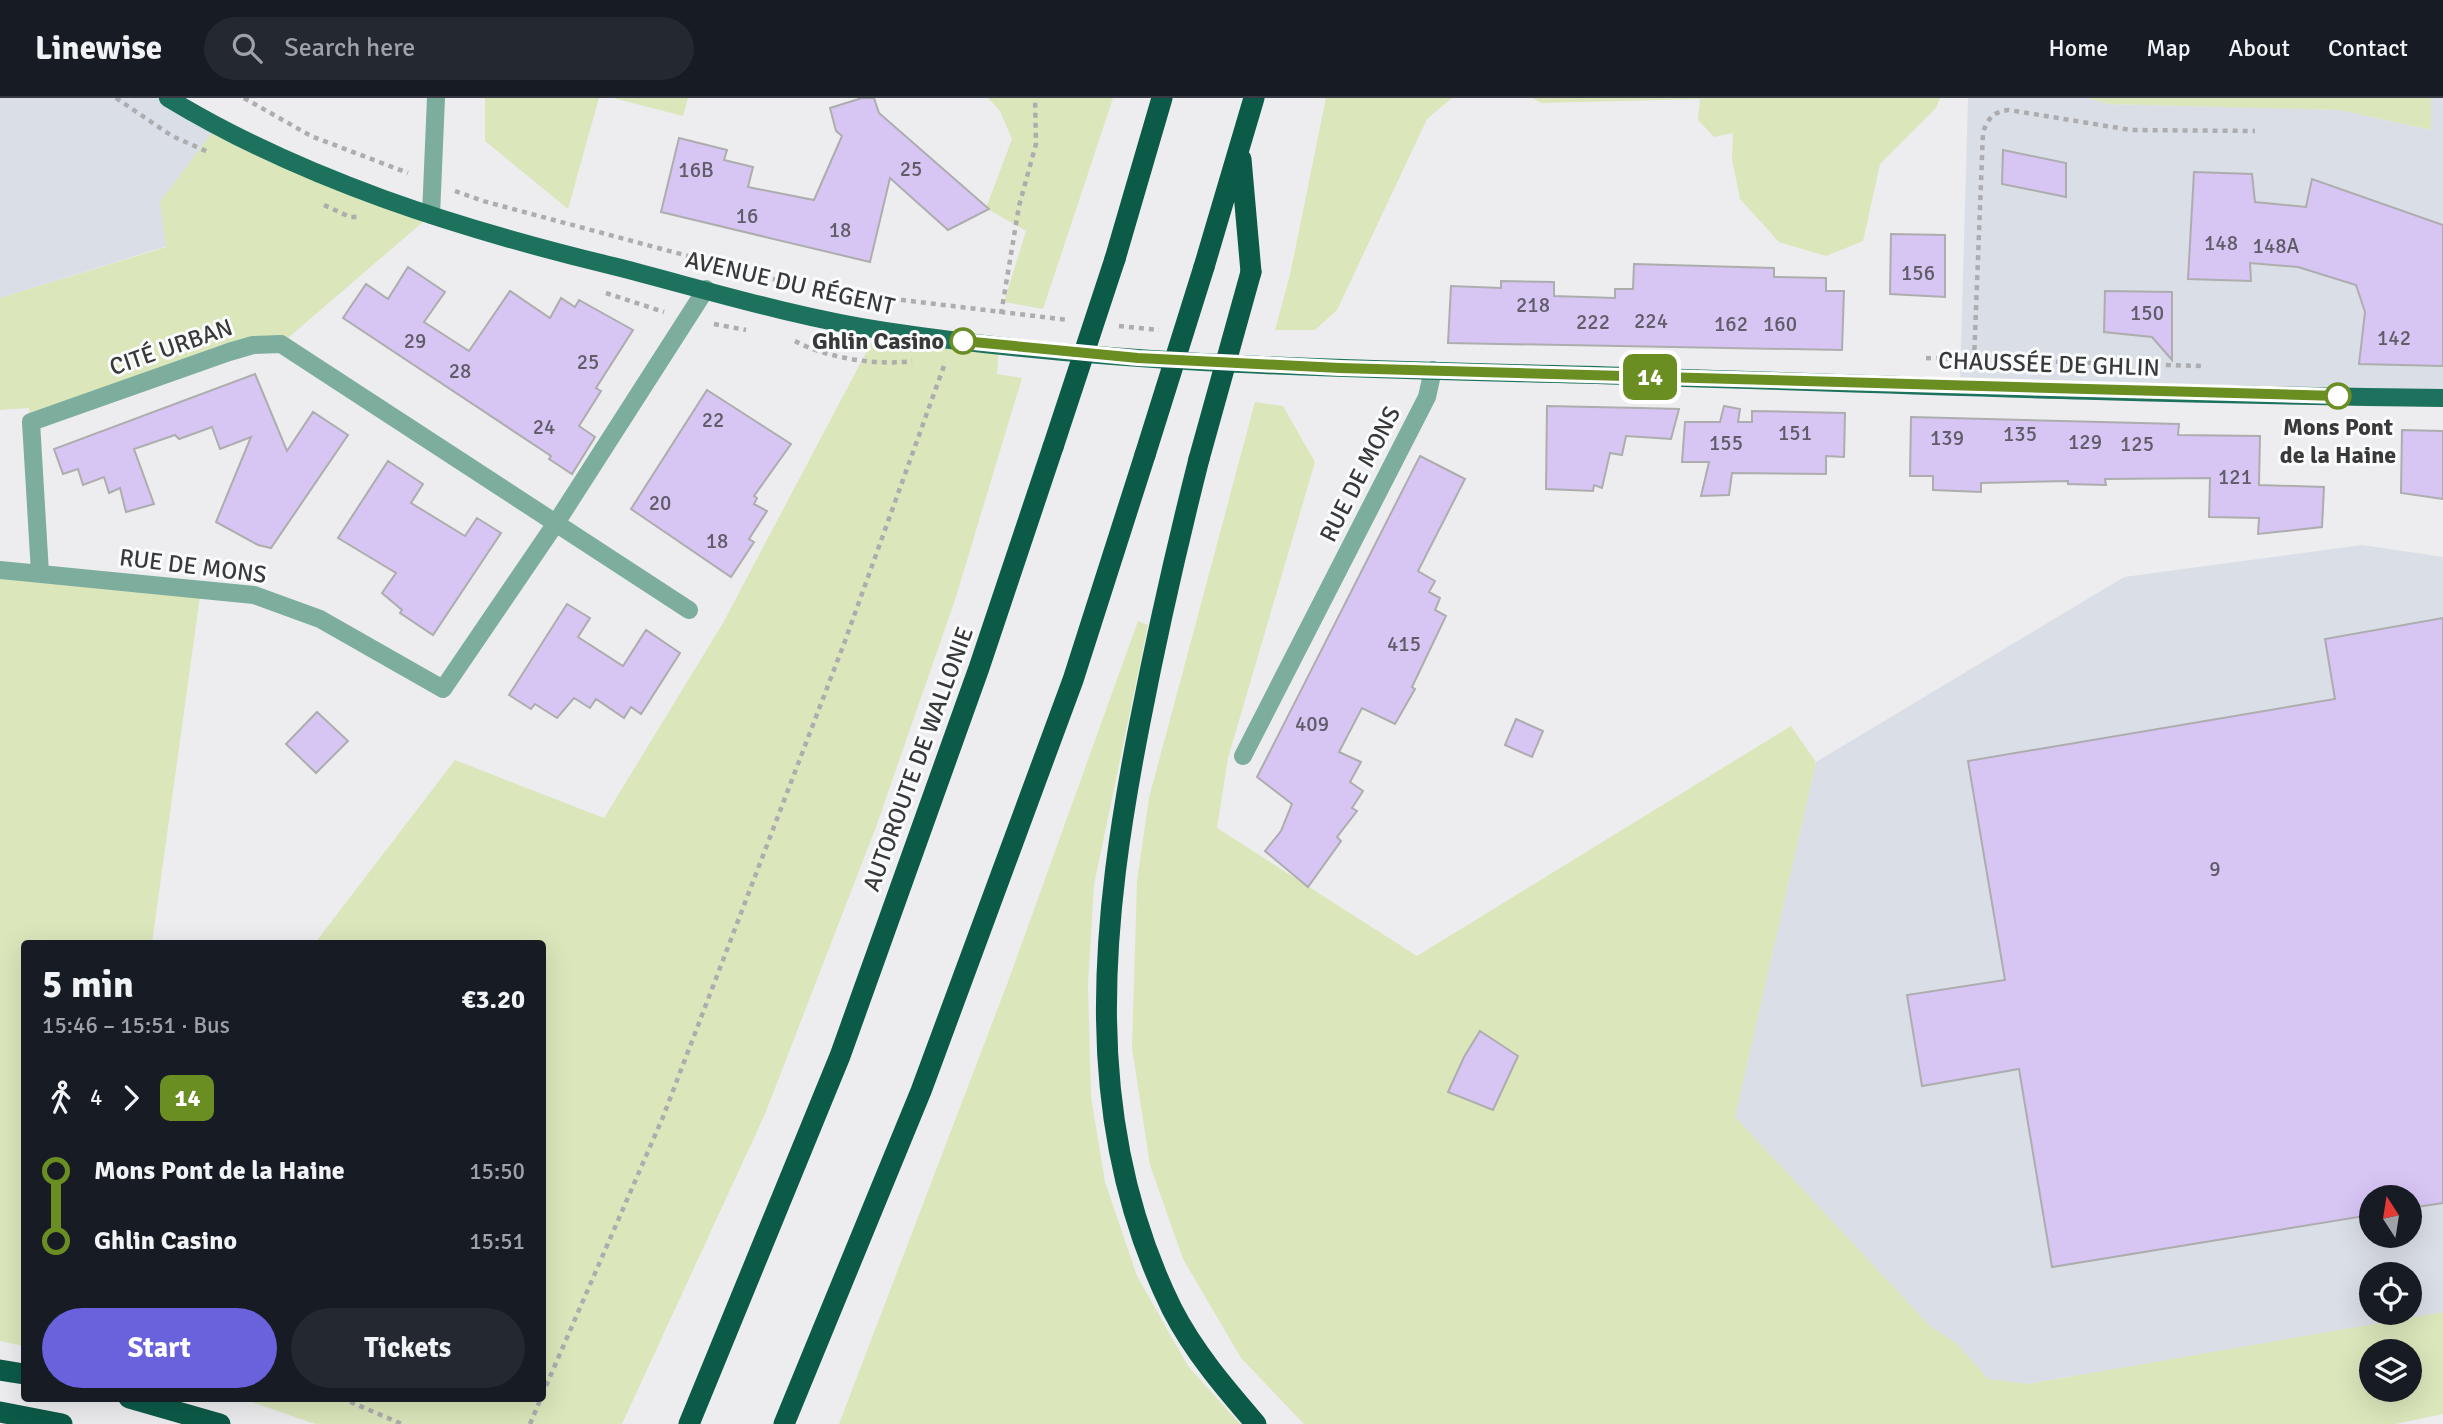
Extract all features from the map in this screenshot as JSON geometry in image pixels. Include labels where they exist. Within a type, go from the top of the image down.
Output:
[{"type":"highway","name":"AUTOROUTE DE WALLONIE","points":[[688,1424],[839,1056],[979,668],[1115,259],[1162,98]]},
{"type":"highway","points":[[784,1424],[926,1079],[1073,680],[1204,267],[1254,98]]},
{"type":"highway","points":[[1240,149],[1251,272],[1199,459],[1165,595],[1120,822],[1107,923],[1104,1013],[1108,1088],[1142,1233],[1172,1309],[1209,1370],[1256,1424]]},
{"type":"highway","points":[[0,1370],[21,1374]]},
{"type":"highway","points":[[143,1402],[220,1424]]},
{"type":"highway","points":[[0,1412],[62,1424]]},
{"type":"main road","name":"AVENUE DU RÉGENT","points":[[168,98],[217,126],[290,160],[431,215],[531,246],[878,330],[999,346],[1138,358],[1433,370]]},
{"type":"main road","name":"CHAUSSÉE DE GHLIN","points":[[1433,370],[2443,398]]},
{"type":"street","points":[[431,215],[436,98]]},
{"type":"street","points":[[556,523],[706,289]]},
{"type":"street","name":"CITÉ URBAN","points":[[40,573],[31,422],[253,345],[281,344],[689,610]]},
{"type":"street","name":"RUE DE MONS","points":[[1243,756],[1427,397],[1433,370]]},
{"type":"street","name":"RUE DE MONS","points":[[0,570],[254,594],[320,619],[443,689],[556,523]]},
{"type":"path","points":[[244,98],[311,136],[483,201],[811,289],[1069,320]]},
{"type":"path","points":[[999,346],[1018,206],[1036,144],[1035,98]]},
{"type":"path","points":[[1973,386],[1983,132],[1988,119],[1996,112],[2009,110],[2131,130],[2255,131]]},
{"type":"path","points":[[1110,325],[1164,331]]},
{"type":"path","points":[[1921,358],[2209,366]]},
{"type":"path","points":[[546,1388],[663,1117],[845,641],[945,363]]},
{"type":"path","points":[[350,1402],[402,1424]]},
{"type":"path","points":[[530,1424],[540,1402]]},
{"type":"shaded area","points":[[0,98],[168,98],[217,126],[160,202],[167,246],[0,298]]},
{"type":"shaded area","points":[[1968,98],[2089,98],[2108,104],[2340,110],[2430,130],[2431,98],[2443,98],[2443,398],[1960,386]]},
{"type":"shaded area","points":[[2362,545],[2443,557],[2443,1386],[2422,1389],[2422,1339],[2359,1339],[2359,1398],[2173,1424],[2072,1376],[2028,1384],[1988,1379],[1957,1344],[1930,1326],[1735,1117],[1816,762],[2124,577]]},
{"type":"green space","points":[[485,98],[599,98],[568,209],[485,141]]},
{"type":"green space","points":[[613,98],[688,98],[683,116]]},
{"type":"green space","points":[[988,98],[1113,98],[1043,309],[1004,302],[1026,231],[986,208],[1012,139],[1000,111]]},
{"type":"green space","points":[[1326,98],[1452,98],[1427,119],[1337,310],[1315,330],[1275,330],[1290,275]]},
{"type":"green space","points":[[1533,98],[1940,98],[1936,108],[1880,164],[1863,241],[1826,256],[1779,242],[1740,199],[1732,159],[1733,133],[1714,137],[1698,120],[1700,99],[1541,103]]},
{"type":"green space","points":[[2089,98],[2431,98],[2431,130],[2340,110],[2108,104]]},
{"type":"green space","points":[[217,126],[431,215],[281,344],[31,422],[29,408],[0,410],[0,298],[166,247],[160,202]]},
{"type":"green space","points":[[878,330],[999,346],[997,374],[1022,378],[955,600],[876,827],[765,1114],[622,1424],[315,1424],[252,1402],[546,1402],[546,940],[317,940],[455,760],[604,818],[723,623]]},
{"type":"green space","points":[[1255,402],[1283,406],[1315,462],[1228,758],[1217,828],[1417,956],[1791,726],[1816,762],[1735,1117],[1930,1326],[1957,1344],[1988,1379],[2028,1384],[2368,1325],[2422,1325],[2422,1316],[2443,1312],[2443,1414],[2395,1424],[1304,1424],[1241,1358],[1183,1259],[1150,1165],[1132,1048],[1137,881],[1149,798]]},
{"type":"green space","points":[[0,570],[201,589],[152,940],[21,940],[21,1345],[0,1341]]},
{"type":"green space","points":[[1138,621],[1148,625],[1094,885],[1088,984],[1091,1097],[1105,1182],[1137,1276],[1188,1366],[1240,1424],[839,1424],[1009,979]]},
{"type":"building","points":[[862,98],[874,98],[879,113],[989,209],[948,230],[890,178],[870,262],[661,212],[679,138],[727,150],[724,160],[753,167],[748,187],[814,200],[842,136],[836,131],[830,108]]},
{"type":"building","points":[[2003,150],[2066,163],[2066,197],[2002,184]]},
{"type":"building","points":[[2194,172],[2252,174],[2255,202],[2306,207],[2312,179],[2443,225],[2443,366],[2359,364],[2365,312],[2356,285],[2298,267],[2250,263],[2251,281],[2188,279]]},
{"type":"building","points":[[1891,234],[1945,235],[1945,297],[1890,294]]},
{"type":"building","points":[[1634,264],[1774,268],[1774,277],[1826,278],[1826,291],[1844,291],[1842,350],[1448,343],[1451,286],[1501,288],[1501,281],[1554,282],[1554,296],[1615,298],[1615,289],[1633,289]]},
{"type":"building","points":[[408,267],[445,292],[424,322],[469,351],[510,291],[550,318],[561,298],[575,307],[579,300],[633,330],[596,388],[601,391],[579,426],[595,437],[572,474],[549,459],[551,456],[343,318],[366,284],[388,299]]},
{"type":"building","points":[[2105,291],[2172,292],[2172,360],[2152,337],[2104,332]]},
{"type":"building","points":[[255,374],[287,451],[313,412],[348,435],[271,548],[258,545],[216,522],[251,437],[220,449],[212,427],[179,439],[175,435],[134,449],[154,504],[126,512],[120,488],[109,493],[104,477],[83,485],[78,469],[63,474],[54,449]]},
{"type":"building","points":[[707,390],[791,444],[754,496],[757,498],[754,504],[767,511],[749,539],[754,542],[731,577],[631,509]]},
{"type":"building","points":[[1547,406],[1679,409],[1671,439],[1626,436],[1622,455],[1610,453],[1602,488],[1594,485],[1593,491],[1546,489]]},
{"type":"building","points":[[1724,406],[1740,409],[1738,422],[1752,422],[1752,411],[1845,413],[1844,457],[1826,456],[1826,474],[1732,473],[1729,495],[1701,496],[1709,462],[1682,462],[1685,422],[1720,422]]},
{"type":"building","points":[[1911,417],[2179,424],[2178,435],[2260,436],[2259,485],[2324,487],[2322,527],[2258,534],[2259,518],[2209,517],[2210,478],[2105,479],[2106,485],[2068,484],[2068,481],[1981,483],[1981,492],[1933,490],[1933,476],[1910,476]]},
{"type":"building","points":[[2402,430],[2443,431],[2443,499],[2401,493]]},
{"type":"building","points":[[1420,456],[1465,479],[1418,571],[1435,581],[1429,592],[1440,598],[1435,610],[1446,616],[1412,687],[1415,689],[1395,724],[1362,708],[1339,752],[1361,762],[1350,782],[1363,791],[1352,808],[1357,811],[1337,837],[1341,841],[1308,887],[1265,851],[1281,831],[1292,804],[1257,777]]},
{"type":"building","points":[[388,461],[423,484],[411,503],[465,536],[477,518],[501,533],[433,635],[400,613],[402,610],[382,593],[396,573],[338,538]]},
{"type":"building","points":[[567,604],[590,618],[578,637],[623,666],[646,630],[680,653],[641,714],[631,707],[624,718],[596,699],[590,708],[574,698],[557,718],[535,704],[531,709],[509,695]]},
{"type":"building","points":[[2443,618],[2443,1203],[2422,1206],[2422,1185],[2359,1185],[2359,1217],[2052,1267],[2019,1069],[1922,1086],[1907,995],[2005,980],[1968,761],[2335,699],[2325,639]]},
{"type":"building","points":[[317,712],[348,741],[316,773],[286,744]]},
{"type":"building","points":[[1516,719],[1543,731],[1532,757],[1505,745]]},
{"type":"building","points":[[1480,1031],[1518,1056],[1493,1110],[1448,1092]]},
{"type":"bus line","name":"14","points":[[963,341],[1138,358],[1340,368],[2338,396]]},
{"type":"place","name":"Ghlin Casino","points":[[963,341]]},
{"type":"place","name":"Mons Pont de la Haine","points":[[2338,396]]}]
